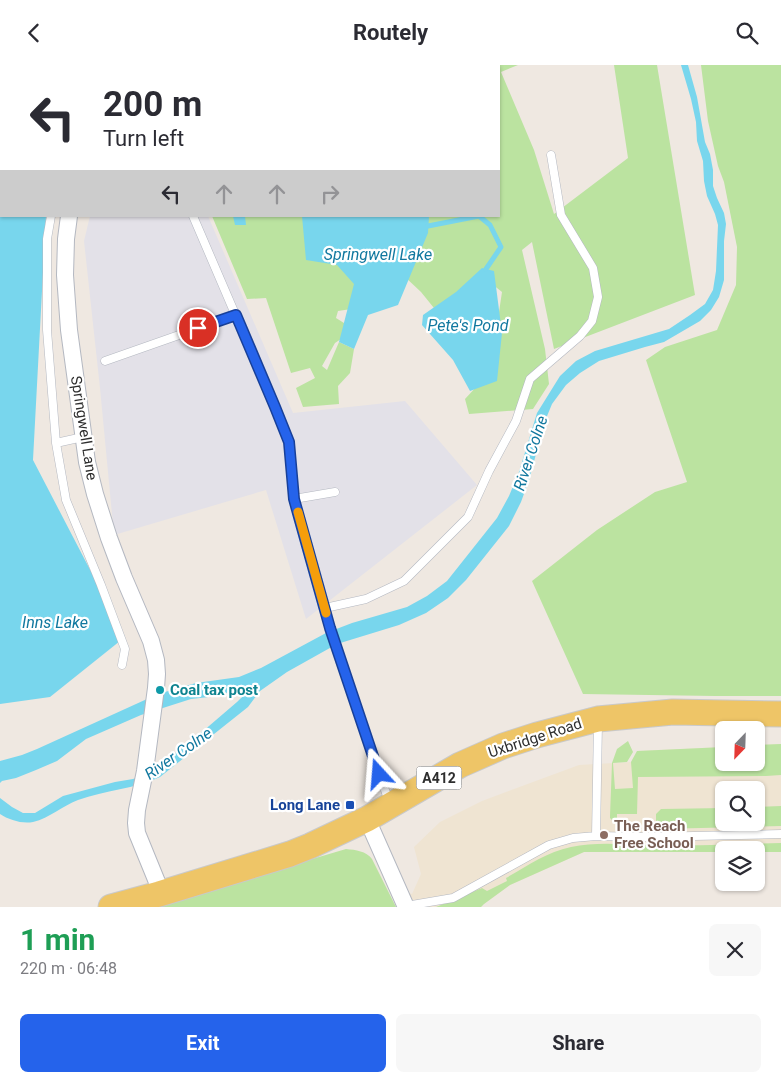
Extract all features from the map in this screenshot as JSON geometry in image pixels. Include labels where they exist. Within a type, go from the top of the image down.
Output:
[{"type":"main road","name":"Uxbridge Road","points":[[111,907],[160,894],[290,854],[310,846],[367,819],[460,765],[503,745],[537,735],[598,719],[673,712],[781,714]]},
{"type":"street","name":"Springwell Lane","points":[[69,217],[65,275],[69,330],[87,462],[109,538],[124,579],[151,641],[156,661],[157,674],[153,715],[136,823],[137,833],[160,894]]},
{"type":"street","points":[[367,819],[406,907]]},
{"type":"lane","points":[[324,608],[366,599],[404,581],[468,517],[489,471],[516,421],[530,379],[580,336],[592,321],[598,297],[592,268],[561,215],[551,155]]},
{"type":"lane","points":[[51,217],[47,239],[47,330],[56,443],[66,500],[125,649],[122,665]]},
{"type":"lane","points":[[193,217],[289,442],[294,499],[324,608],[386,793],[392,805]]},
{"type":"lane","points":[[105,361],[236,315]]},
{"type":"lane","points":[[56,443],[83,437]]},
{"type":"lane","points":[[294,499],[335,492]]},
{"type":"lane","points":[[596,836],[598,719]]},
{"type":"lane","points":[[406,907],[453,898],[549,845],[573,838],[596,836],[647,837],[781,834]]},
{"type":"shaded area","points":[[90,217],[208,217],[293,413],[405,401],[477,485],[306,619],[266,490],[114,535],[84,241]]},
{"type":"shaded area","name":"The Reach Free School","points":[[781,744],[781,852],[765,852],[765,841],[715,841],[715,852],[584,852],[510,885],[484,904],[473,907],[412,907],[407,892],[412,894],[421,874],[414,847],[440,822],[482,801],[579,765],[631,762],[637,751],[715,747],[715,771],[765,771],[765,745]]},
{"type":"green space","points":[[500,65],[518,65],[501,72],[534,150],[554,214],[628,158],[614,65],[657,65],[695,295],[554,349],[532,242],[522,250],[545,349],[549,384],[533,409],[469,414],[465,399],[490,372],[502,292],[482,276],[438,313],[421,292],[404,276],[422,217],[500,217]]},
{"type":"green space","points":[[701,65],[781,65],[781,696],[583,694],[532,581],[597,530],[655,492],[687,482],[646,360],[665,347],[717,330],[736,285],[737,247],[724,182],[718,166],[708,121]]},
{"type":"green space","points":[[212,217],[308,217],[357,278],[358,308],[338,311],[336,318],[344,323],[347,335],[335,343],[322,366],[327,370],[339,342],[354,349],[350,373],[338,386],[339,404],[303,407],[296,388],[315,378],[310,368],[291,373],[266,298],[247,299]]},
{"type":"green space","points":[[628,741],[633,752],[627,762],[613,763],[615,789],[633,788],[631,762],[637,751],[715,747],[715,771],[765,771],[765,745],[781,744],[781,775],[638,777],[637,814],[617,814],[617,821],[613,821],[610,818],[612,763],[617,749]]},
{"type":"green space","points":[[781,806],[781,826],[765,826],[765,807]]},
{"type":"green space","points":[[715,808],[715,828],[656,828],[656,814],[661,809]]},
{"type":"green space","points":[[765,843],[781,843],[781,852],[765,852]]},
{"type":"green space","points":[[602,844],[715,844],[715,852],[584,852],[510,885],[481,907],[436,907],[482,888],[487,891],[507,881],[506,878],[537,860],[562,849],[581,845]]},
{"type":"green space","points":[[346,849],[357,850],[370,856],[396,907],[151,907]]},
{"type":"water","name":"River Colne","points":[[681,65],[688,65],[697,97],[705,142],[710,154],[713,186],[724,213],[726,224],[724,280],[719,297],[711,310],[700,321],[664,342],[599,361],[566,385],[552,404],[545,421],[529,480],[509,526],[466,580],[448,598],[426,613],[399,625],[337,644],[287,672],[260,691],[248,707],[160,777],[78,800],[45,818],[33,822],[16,821],[0,814],[0,798],[23,813],[35,813],[63,796],[133,779],[151,772],[202,732],[250,689],[237,689],[218,696],[191,699],[141,715],[86,739],[57,761],[0,783],[0,761],[37,749],[158,694],[196,683],[239,677],[261,668],[326,633],[352,623],[407,607],[427,596],[447,581],[497,518],[519,472],[537,413],[560,376],[576,361],[595,351],[669,329],[705,304],[713,290],[716,271],[718,225],[707,196],[703,161],[697,141],[696,122]]},
{"type":"water","name":"Inns Lake","points":[[0,217],[46,217],[33,460],[125,637],[50,697],[0,704]]},
{"type":"water","points":[[233,217],[245,217],[246,225],[235,225]]},
{"type":"water","name":"Springwell Lake","points":[[302,217],[429,217],[428,233],[398,305],[368,315],[354,349],[339,342],[354,284],[337,265],[306,260]]},
{"type":"water","name":"Pete's Pond","points":[[482,268],[494,271],[502,333],[497,381],[470,391],[453,360],[422,325],[423,315],[456,292]]},
{"type":"waterway","points":[[428,226],[474,217]]},
{"type":"waterway","points":[[480,217],[490,225],[501,247],[486,269]]},
{"type":"slow traffic","points":[[298,512],[326,613]]},
{"type":"place","name":"Coal tax post","points":[[160,690]]},
{"type":"place","name":"Long Lane","points":[[350,805]]},
{"type":"place","name":"The Reach Free School","points":[[604,835]]},
{"type":"route","points":[[198,328],[236,315],[275,407],[289,442],[294,499],[330,628],[379,774]]}]
